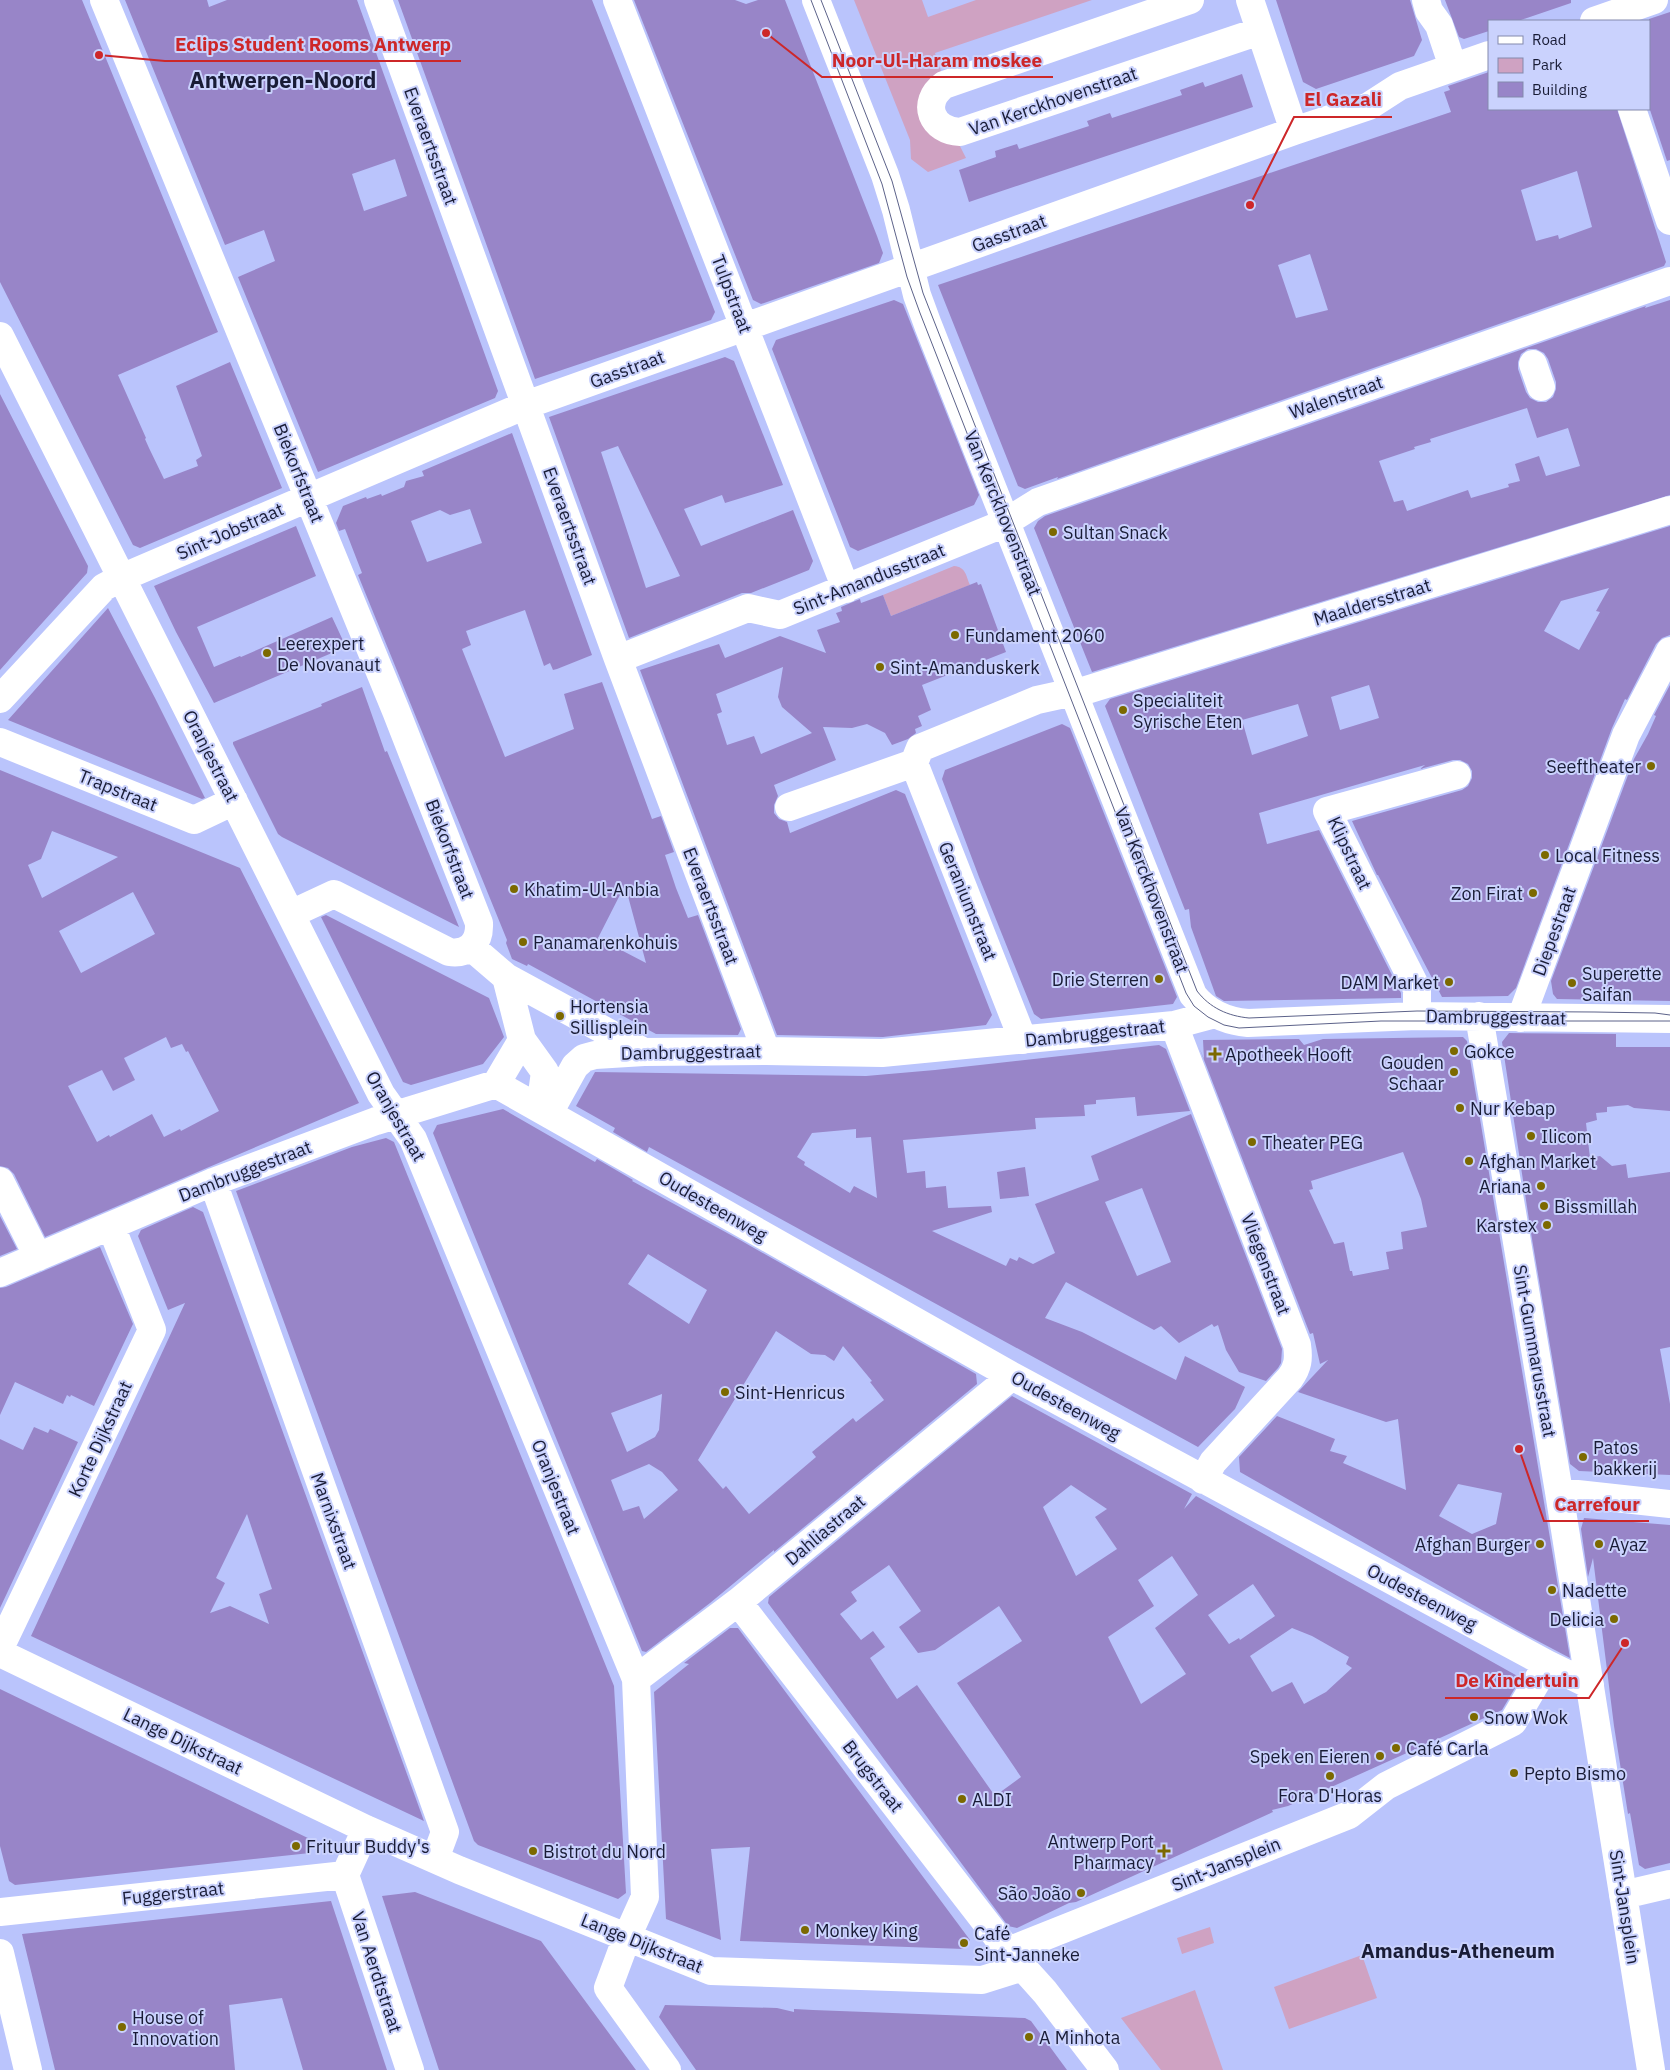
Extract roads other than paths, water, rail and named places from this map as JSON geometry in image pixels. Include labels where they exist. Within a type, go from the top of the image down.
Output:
[{"type":"street","name":"Biekorfstraat","points":[[104,0],[396,711],[479,923],[477,938],[472,947]]},
{"type":"street","name":"Everaertsstraat","points":[[378,0],[618,659],[766,1051]]},
{"type":"street","name":"Tulpstraat","points":[[617,0],[846,589]]},
{"type":"street","name":"Van Kerckhovenstraat","points":[[816,0],[885,175],[896,210],[910,268],[928,325],[1193,995],[1204,1007],[1215,1014]]},
{"type":"street","name":"Van Kerckhovenstraat","points":[[1190,0],[944,84],[936,90],[932,97],[932,114],[942,128],[950,132],[960,132],[1260,31]]},
{"type":"street","points":[[1250,0],[1294,131]]},
{"type":"street","points":[[1426,0],[1429,11],[1439,26],[1453,67]]},
{"type":"street","points":[[1600,20],[1654,0]]},
{"type":"street","name":"Gasstraat","points":[[526,405],[1294,131],[1369,106],[1400,86],[1488,55]]},
{"type":"street","points":[[1632,110],[1670,221]]},
{"type":"street","name":"Walenstraat","points":[[1006,522],[1038,502],[1281,415],[1531,358],[1670,281]]},
{"type":"street","name":"Oranjestraat","points":[[0,336],[381,1094],[413,1139],[636,1680],[645,1897],[627,1937],[608,1988],[667,2070]]},
{"type":"street","name":"Sint-Jobstraat","points":[[0,699],[104,586],[526,405]]},
{"type":"street","name":"Maaldersstraat","points":[[914,762],[920,748],[1038,700],[1080,692],[1670,510]]},
{"type":"street","name":"Sint-Amandusstraat","points":[[618,659],[748,608],[780,615],[1006,522]]},
{"type":"street","name":"Diepestraat","points":[[1521,1018],[1626,735],[1670,651]]},
{"type":"street","name":"Trapstraat","points":[[0,742],[194,820],[234,800]]},
{"type":"street","points":[[789,808],[914,762]]},
{"type":"street","name":"Geraniumstraat","points":[[914,762],[1023,1040]]},
{"type":"street","name":"Klipstraat","points":[[1417,1016],[1417,989],[1328,812],[1457,775]]},
{"type":"street","points":[[291,914],[334,894],[449,952],[465,952],[472,947],[506,977],[644,1052]]},
{"type":"street","points":[[506,977],[522,1040],[545,1072],[542,1094],[548,1113]]},
{"type":"street","name":"Dambruggestraat","points":[[548,1113],[570,1074],[584,1058],[595,1055],[644,1052],[766,1051],[882,1053],[1174,1025],[1215,1014],[1227,1020],[1248,1023],[1417,1016],[1670,1019]]},
{"type":"street","name":"Sint-Gummarusstraat","points":[[1479,1016],[1590,1685]]},
{"type":"street","name":"Vliegenstraat","points":[[1174,1025],[1297,1345],[1299,1358],[1296,1369],[1290,1378],[1213,1462],[1203,1480]]},
{"type":"street","points":[[522,1040],[496,1084],[548,1113]]},
{"type":"street","name":"Dambruggestraat","points":[[0,1273],[213,1182],[396,1114],[496,1084]]},
{"type":"street","name":"Oudesteenweg","points":[[548,1113],[1012,1376],[1547,1664],[1590,1685]]},
{"type":"street","points":[[0,1180],[38,1257]]},
{"type":"street","name":"Marnixstraat","points":[[213,1182],[445,1832],[435,1859]]},
{"type":"street","name":"Korte Dijkstraat","points":[[0,1648],[152,1330],[111,1226]]},
{"type":"street","name":"Dahliastraat","points":[[636,1680],[738,1602],[1012,1376]]},
{"type":"street","points":[[1559,1492],[1670,1504]]},
{"type":"street","name":"Brugstraat","points":[[738,1602],[1015,1959]]},
{"type":"street","name":"Lange Dijkstraat","points":[[0,1652],[366,1829],[711,1971],[982,1980],[1015,1959]]},
{"type":"street","name":"Sint-Jansplein","points":[[1015,1959],[1349,1815],[1386,1786],[1513,1722],[1547,1664]]},
{"type":"street","name":"Sint-Jansplein","points":[[1590,1685],[1651,2070]]},
{"type":"street","points":[[345,1875],[366,1829]]},
{"type":"street","name":"Fuggerstraat","points":[[0,1912],[345,1875]]},
{"type":"street","name":"Van Aerdtstraat","points":[[345,1875],[410,2070]]},
{"type":"street","points":[[1623,1894],[1670,1884]]},
{"type":"street","points":[[0,1953],[28,2070]]},
{"type":"street","points":[[1015,1959],[1045,1992],[1105,2070]]},
{"type":"tram line","points":[[811,0],[882,184],[907,277],[920,313],[1186,993],[1194,1006],[1208,1017],[1224,1025],[1239,1028],[1381,1021],[1670,1021]]},
{"type":"tram line","points":[[821,0],[892,181],[923,293],[1197,991],[1202,997],[1220,1010],[1249,1018],[1417,1011],[1595,1012],[1670,1015]]},
{"type":"place","name":"Noor-Ul-Haram moskee","points":[[766,33]]},
{"type":"place","name":"Eclips Student Rooms Antwerp","points":[[99,55]]},
{"type":"place","name":"El Gazali","points":[[1250,205]]},
{"type":"place","name":"Sultan Snack","points":[[1053,532]]},
{"type":"place","name":"Fundament 2060","points":[[955,635]]},
{"type":"place","name":"Leerexpert De Novanaut","points":[[267,653]]},
{"type":"place","name":"Sint-Amanduskerk","points":[[880,667]]},
{"type":"place","name":"Specialiteit Syrische Eten","points":[[1123,710]]},
{"type":"place","name":"Seeftheater","points":[[1651,766]]},
{"type":"place","name":"Local Fitness","points":[[1545,855]]},
{"type":"place","name":"Khatim-Ul-Anbia","points":[[514,889]]},
{"type":"place","name":"Zon Firat","points":[[1533,893]]},
{"type":"place","name":"Panamarenkohuis","points":[[523,942]]},
{"type":"place","name":"Drie Sterren","points":[[1159,979]]},
{"type":"place","name":"DAM Market","points":[[1449,982]]},
{"type":"place","name":"Superette Saifan","points":[[1572,983]]},
{"type":"place","name":"Hortensia Sillisplein","points":[[560,1016]]},
{"type":"place","name":"Gokce","points":[[1454,1051]]},
{"type":"place","name":"Apotheek Hooft","points":[[1215,1054]]},
{"type":"place","name":"Gouden Schaar","points":[[1454,1072]]},
{"type":"place","name":"Nur Kebap","points":[[1460,1108]]},
{"type":"place","name":"Ilicom","points":[[1531,1136]]},
{"type":"place","name":"Theater PEG","points":[[1252,1142]]},
{"type":"place","name":"Afghan Market","points":[[1469,1161]]},
{"type":"place","name":"Ariana","points":[[1541,1186]]},
{"type":"place","name":"Bissmillah","points":[[1544,1206]]},
{"type":"place","name":"Karstex","points":[[1547,1225]]},
{"type":"place","name":"Sint-Henricus","points":[[725,1392]]},
{"type":"place","name":"Carrefour","points":[[1519,1449]]},
{"type":"place","name":"Patos bakkerij","points":[[1583,1457]]},
{"type":"place","name":"Afghan Burger","points":[[1540,1544]]},
{"type":"place","name":"Ayaz","points":[[1599,1544]]},
{"type":"place","name":"Nadette","points":[[1552,1590]]},
{"type":"place","name":"Delicia","points":[[1614,1619]]},
{"type":"place","name":"De Kindertuin","points":[[1625,1643]]},
{"type":"place","name":"Snow Wok","points":[[1474,1717]]},
{"type":"place","name":"Café Carla","points":[[1396,1748]]},
{"type":"place","name":"Spek en Eieren","points":[[1380,1756]]},
{"type":"place","name":"Pepto Bismo","points":[[1514,1773]]},
{"type":"place","name":"Fora D'Horas","points":[[1330,1776]]},
{"type":"place","name":"ALDI","points":[[962,1799]]},
{"type":"place","name":"Frituur Buddy's","points":[[296,1846]]},
{"type":"place","name":"Bistrot du Nord","points":[[533,1851]]},
{"type":"place","name":"Antwerp Port Pharmacy","points":[[1164,1851]]},
{"type":"place","name":"São João","points":[[1081,1893]]},
{"type":"place","name":"Monkey King","points":[[805,1930]]},
{"type":"place","name":"Café Sint-Janneke","points":[[964,1943]]},
{"type":"place","name":"House of Innovation","points":[[122,2027]]},
{"type":"place","name":"A Minhota","points":[[1029,2037]]},
{"type":"district","name":"Antwerpen-Noord","points":[[283,79]]},
{"type":"district","name":"Amandus-Atheneum","points":[[1458,1950]]}]
